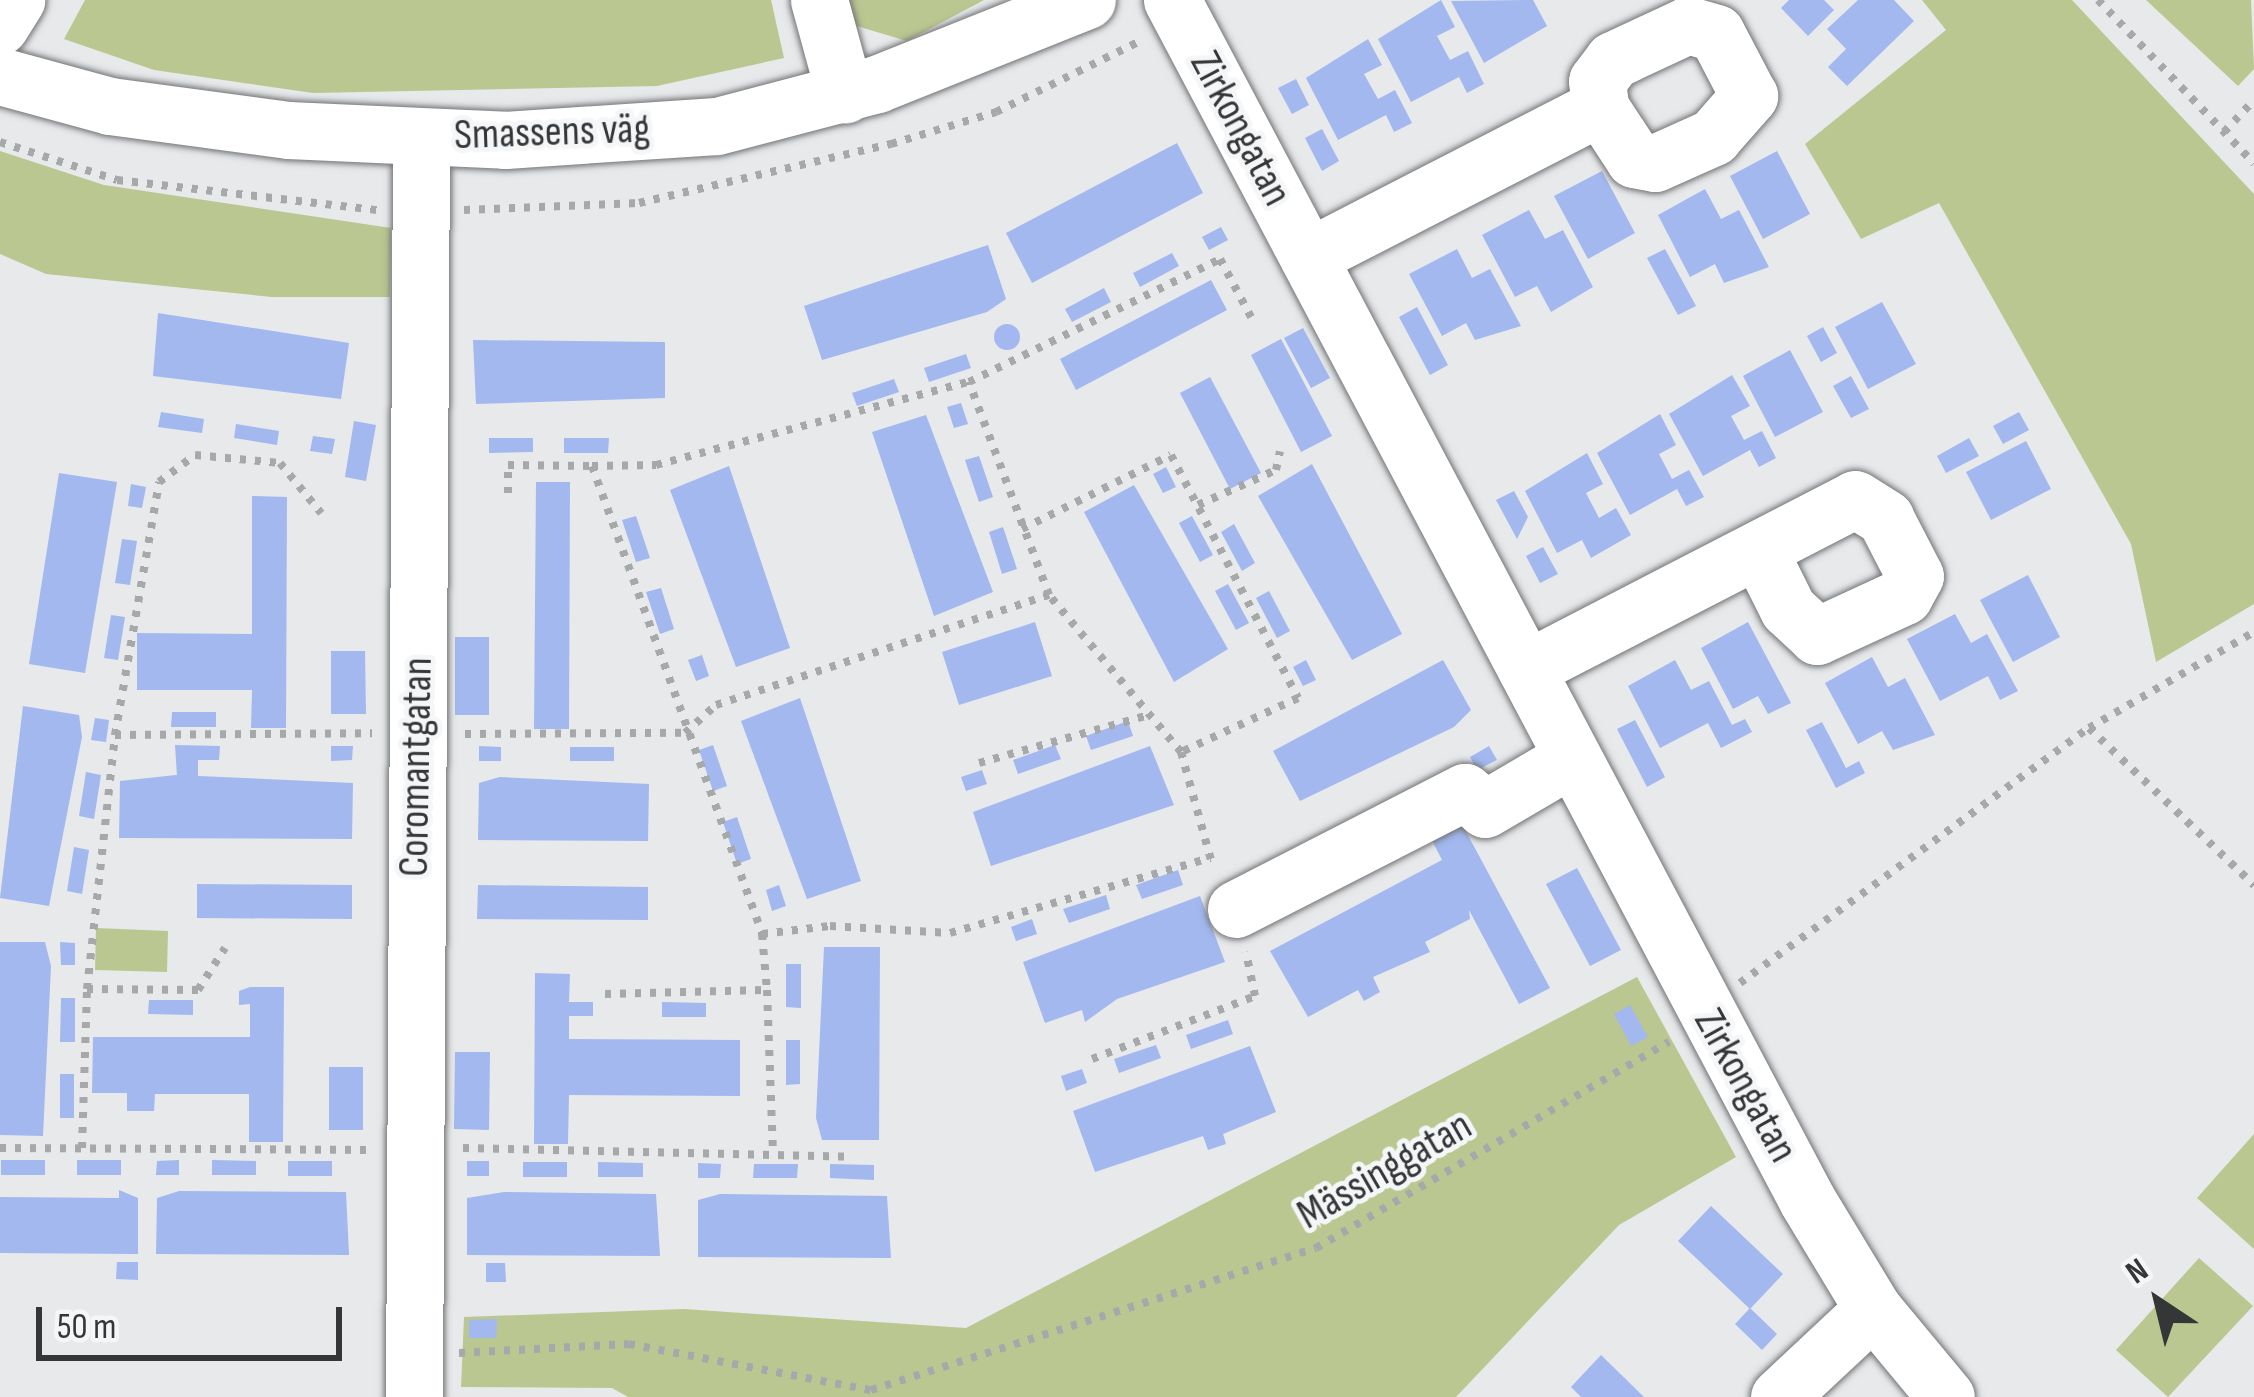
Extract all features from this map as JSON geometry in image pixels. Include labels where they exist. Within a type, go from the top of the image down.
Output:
[{"type":"street","points":[[0,26],[16,0]]},
{"type":"street","points":[[819,0],[845,95]]},
{"type":"street","name":"Smassens väg","points":[[0,76],[110,106],[421,137],[717,126],[845,95],[1087,0]]},
{"type":"street","name":"Zirkongatan","points":[[1172,0],[1704,1012],[1873,1309],[1946,1397]]},
{"type":"street","name":"Zirkongatan","points":[[1308,257],[1600,107]]},
{"type":"street","name":"Coromantgatan","points":[[414,1376],[421,137]]},
{"type":"street","points":[[1526,669],[1759,551]]},
{"type":"street","points":[[1236,909],[1466,791],[1485,809],[1572,758]]},
{"type":"street","points":[[1779,1397],[1873,1309]]},
{"type":"path","points":[[2098,0],[2254,163]]},
{"type":"path","points":[[2224,132],[2254,100]]},
{"type":"path","points":[[0,142],[117,180],[294,207],[421,212]]},
{"type":"path","points":[[508,493],[508,465],[656,465],[969,382],[1220,259],[1251,316]]},
{"type":"path","points":[[969,382],[1022,529],[1048,595],[1181,752],[1298,698],[1171,455],[1022,529]]},
{"type":"path","points":[[1200,509],[1276,470],[1280,451]]},
{"type":"path","points":[[82,1148],[87,989],[115,735],[159,482],[195,454],[280,463],[320,513]]},
{"type":"path","points":[[592,466],[685,733],[762,934],[773,1154]]},
{"type":"path","points":[[115,735],[685,733],[716,705],[1048,595]]},
{"type":"path","name":"Mässinggatan","points":[[414,1376],[629,1343],[871,1390],[1316,1248],[1674,1039],[1704,1012],[2089,728],[2254,632]]},
{"type":"path","points":[[979,763],[1149,715]]},
{"type":"path","points":[[2089,728],[2254,885]]},
{"type":"path","points":[[762,934],[830,926],[950,933],[1210,858]]},
{"type":"path","points":[[87,989],[198,990],[225,948]]},
{"type":"path","points":[[605,994],[767,990]]},
{"type":"path","points":[[0,1148],[414,1148],[852,1156]]},
{"type":"green space","points":[[85,0],[771,0],[784,58],[657,86],[313,93],[154,70],[64,39]]},
{"type":"green space","points":[[840,0],[984,0],[907,41],[850,24]]},
{"type":"green space","points":[[1922,0],[2072,0],[2254,194],[2254,604],[2156,662],[2131,544],[1939,203],[1861,239],[1805,144],[1946,30]]},
{"type":"green space","points":[[2146,0],[2251,0],[2254,69],[2238,86]]},
{"type":"green space","points":[[0,151],[104,185],[391,228],[390,297],[272,297],[46,274],[0,254]]},
{"type":"green space","points":[[96,928],[168,931],[167,972],[95,970]]},
{"type":"green space","points":[[1637,977],[1736,1157],[1619,1225],[1456,1397],[628,1397],[612,1388],[461,1387],[464,1317],[684,1309],[966,1328]]},
{"type":"green space","points":[[2254,1134],[2254,1249],[2197,1198]]},
{"type":"green space","points":[[2199,1258],[2253,1306],[2168,1397],[2116,1350]]},
{"type":"building","points":[[1441,0],[1455,27],[1437,36],[1450,60],[1468,51],[1484,84],[1467,93],[1459,77],[1411,102],[1378,39]]},
{"type":"building","points":[[1533,0],[1547,26],[1484,63],[1451,1]]},
{"type":"building","points":[[1789,0],[1824,0],[1834,10],[1808,36],[1781,8]]},
{"type":"building","points":[[1858,0],[1894,0],[1914,21],[1847,86],[1828,67],[1846,49],[1827,29]]},
{"type":"building","points":[[1368,39],[1382,65],[1364,74],[1378,99],[1395,90],[1412,123],[1394,132],[1386,115],[1338,140],[1306,78]]},
{"type":"building","points":[[1296,79],[1309,105],[1292,114],[1278,88]]},
{"type":"building","points":[[1322,129],[1339,161],[1322,171],[1305,138]]},
{"type":"building","points":[[1177,143],[1203,193],[1032,283],[1006,233]]},
{"type":"building","points":[[1777,151],[1810,214],[1763,239],[1730,176]]},
{"type":"building","points":[[1602,171],[1635,233],[1588,259],[1554,196]]},
{"type":"building","points":[[1705,189],[1721,219],[1739,210],[1769,267],[1724,283],[1715,264],[1690,277],[1658,215]]},
{"type":"building","points":[[1529,210],[1545,239],[1563,230],[1593,287],[1551,312],[1537,286],[1515,297],[1482,235]]},
{"type":"building","points":[[1221,227],[1228,240],[1209,250],[1202,237]]},
{"type":"building","points":[[988,245],[1006,299],[987,312],[822,360],[804,306]]},
{"type":"building","points":[[1457,249],[1472,278],[1490,269],[1521,326],[1475,340],[1466,323],[1442,336],[1409,274]]},
{"type":"building","points":[[1665,249],[1696,306],[1678,315],[1647,258]]},
{"type":"building","points":[[1172,253],[1179,266],[1140,287],[1133,273]]},
{"type":"building","points":[[1211,280],[1227,310],[1076,390],[1060,359]]},
{"type":"building","points":[[1104,288],[1111,302],[1072,322],[1065,309]]},
{"type":"building","points":[[1882,302],[1916,364],[1868,389],[1835,327]]},
{"type":"building","points":[[1417,307],[1448,365],[1430,375],[1399,317]]},
{"type":"building","points":[[158,313],[349,343],[341,399],[153,376]]},
{"type":"building","points":[[1007,324],[1020,337],[1007,350],[994,337]]},
{"type":"building","points":[[1823,327],[1837,353],[1821,362],[1807,336]]},
{"type":"building","points":[[1303,328],[1330,378],[1311,388],[1284,338]]},
{"type":"building","points":[[1281,339],[1332,436],[1301,452],[1251,355]]},
{"type":"building","points":[[473,340],[665,342],[665,398],[476,404]]},
{"type":"building","points":[[1790,350],[1823,412],[1775,437],[1743,376]]},
{"type":"building","points":[[966,354],[971,368],[929,382],[924,368]]},
{"type":"building","points":[[1732,375],[1750,406],[1731,416],[1744,440],[1762,431],[1776,458],[1759,467],[1750,450],[1703,476],[1669,414]]},
{"type":"building","points":[[1851,376],[1869,409],[1851,418],[1833,386]]},
{"type":"building","points":[[1210,377],[1261,473],[1230,489],[1180,393]]},
{"type":"building","points":[[894,379],[899,392],[857,406],[852,393]]},
{"type":"building","points":[[961,403],[968,424],[954,428],[947,407]]},
{"type":"building","points":[[161,412],[204,419],[202,433],[158,427]]},
{"type":"building","points":[[2019,412],[2029,430],[2003,444],[1993,426]]},
{"type":"building","points":[[1660,414],[1676,445],[1659,454],[1672,479],[1689,470],[1704,497],[1686,506],[1677,489],[1630,515],[1597,453]]},
{"type":"building","points":[[926,415],[993,592],[934,616],[872,432]]},
{"type":"building","points":[[354,421],[376,425],[366,481],[345,477]]},
{"type":"building","points":[[236,424],[279,431],[277,445],[234,438]]},
{"type":"building","points":[[313,436],[335,439],[332,454],[310,451]]},
{"type":"building","points":[[489,438],[533,438],[533,452],[489,453]]},
{"type":"building","points":[[564,438],[609,438],[608,453],[564,453]]},
{"type":"building","points":[[1969,438],[1979,456],[1946,473],[1937,456]]},
{"type":"building","points":[[2026,441],[2051,489],[1991,520],[1966,472]]},
{"type":"building","points":[[1587,453],[1603,484],[1586,493],[1599,518],[1616,508],[1631,535],[1591,558],[1582,540],[1557,553],[1525,491]]},
{"type":"building","points":[[979,456],[993,497],[979,502],[965,460]]},
{"type":"building","points":[[1312,464],[1402,634],[1352,660],[1258,496]]},
{"type":"building","points":[[729,466],[790,648],[736,667],[670,490]]},
{"type":"building","points":[[1166,467],[1176,487],[1163,493],[1153,474]]},
{"type":"building","points":[[59,473],[117,482],[85,673],[29,664]]},
{"type":"building","points":[[536,482],[570,482],[569,729],[534,729]]},
{"type":"building","points":[[131,484],[146,487],[142,508],[128,506]]},
{"type":"building","points":[[1134,485],[1228,649],[1174,682],[1084,512]]},
{"type":"building","points":[[1514,491],[1528,517],[1517,539],[1496,500]]},
{"type":"building","points":[[252,496],[287,497],[286,728],[251,728],[252,690],[137,690],[137,633],[252,634]]},
{"type":"building","points":[[636,516],[650,558],[636,562],[622,520]]},
{"type":"building","points":[[1192,516],[1213,555],[1200,562],[1179,523]]},
{"type":"building","points":[[1234,524],[1255,563],[1242,571],[1221,532]]},
{"type":"building","points":[[1003,527],[1017,569],[1002,574],[989,532]]},
{"type":"building","points":[[122,539],[137,541],[130,585],[115,583]]},
{"type":"building","points":[[1543,547],[1558,574],[1540,583],[1526,556]]},
{"type":"building","points":[[2028,575],[2060,637],[2013,662],[1980,600]]},
{"type":"building","points":[[1228,584],[1249,623],[1236,630],[1215,591]]},
{"type":"building","points":[[661,588],[674,629],[660,634],[646,592]]},
{"type":"building","points":[[1269,591],[1290,631],[1277,638],[1256,598]]},
{"type":"building","points":[[1955,614],[1971,643],[1987,634],[2018,691],[2000,700],[1988,676],[1940,701],[1907,639]]},
{"type":"building","points":[[111,615],[125,617],[118,660],[104,658]]},
{"type":"building","points":[[1035,622],[1052,676],[959,705],[942,652]]},
{"type":"building","points":[[1748,622],[1791,703],[1768,714],[1758,696],[1733,709],[1701,648]]},
{"type":"building","points":[[455,637],[489,637],[489,715],[455,715]]},
{"type":"building","points":[[331,651],[365,651],[366,714],[331,714]]},
{"type":"building","points":[[702,655],[709,676],[696,681],[688,660]]},
{"type":"building","points":[[1872,657],[1888,687],[1905,678],[1935,735],[1893,750],[1882,731],[1858,744],[1825,683]]},
{"type":"building","points":[[1306,660],[1316,680],[1303,686],[1293,667]]},
{"type":"building","points":[[1443,660],[1471,710],[1454,727],[1300,801],[1273,751]]},
{"type":"building","points":[[1675,660],[1691,690],[1709,681],[1732,725],[1745,719],[1752,732],[1721,748],[1708,723],[1660,748],[1628,686]]},
{"type":"building","points":[[800,698],[861,881],[807,899],[741,721]]},
{"type":"building","points":[[23,706],[79,715],[82,737],[49,906],[0,898]]},
{"type":"building","points":[[172,712],[216,712],[216,727],[171,727]]},
{"type":"building","points":[[95,718],[109,720],[106,742],[91,740]]},
{"type":"building","points":[[1635,720],[1665,777],[1647,787],[1617,729]]},
{"type":"building","points":[[1128,721],[1133,736],[1091,750],[1086,736]]},
{"type":"building","points":[[1822,722],[1846,768],[1859,761],[1865,773],[1836,788],[1806,730]]},
{"type":"building","points":[[175,745],[220,746],[219,760],[198,760],[198,776],[177,776]]},
{"type":"building","points":[[713,745],[727,786],[713,791],[699,750]]},
{"type":"building","points":[[1055,745],[1061,759],[1018,774],[1013,760]]},
{"type":"building","points":[[331,746],[353,746],[352,760],[331,761]]},
{"type":"building","points":[[479,746],[501,747],[501,761],[479,761]]},
{"type":"building","points":[[1150,746],[1174,805],[991,866],[973,812]]},
{"type":"building","points":[[1489,746],[1497,760],[1477,770],[1470,757]]},
{"type":"building","points":[[570,747],[614,747],[614,761],[570,761]]},
{"type":"building","points":[[982,770],[987,784],[966,791],[961,777]]},
{"type":"building","points":[[86,772],[101,775],[94,819],[79,816]]},
{"type":"building","points":[[176,775],[353,783],[352,839],[119,838],[120,781]]},
{"type":"building","points":[[500,777],[649,784],[648,841],[478,840],[479,783]]},
{"type":"building","points":[[1455,811],[1550,988],[1519,1004],[1469,910],[1470,919],[1425,942],[1430,952],[1373,977],[1380,992],[1364,1001],[1358,990],[1308,1017],[1270,951],[1442,860],[1425,827]]},
{"type":"building","points":[[737,817],[751,859],[737,864],[723,822]]},
{"type":"building","points":[[74,847],[89,850],[82,894],[67,891]]},
{"type":"building","points":[[1577,868],[1621,950],[1590,966],[1546,884]]},
{"type":"building","points":[[1178,870],[1183,885],[1142,899],[1136,885]]},
{"type":"building","points":[[197,884],[352,885],[352,919],[197,918]]},
{"type":"building","points":[[478,885],[648,887],[648,920],[477,919]]},
{"type":"building","points":[[779,885],[786,906],[772,911],[766,890]]},
{"type":"building","points":[[1106,895],[1110,909],[1069,923],[1063,909]]},
{"type":"building","points":[[1200,896],[1225,962],[1117,999],[1085,1022],[1082,1010],[1045,1023],[1023,962]]},
{"type":"building","points":[[1032,919],[1037,934],[1016,941],[1011,927]]},
{"type":"building","points":[[0,942],[45,942],[51,966],[43,1136],[0,1135]]},
{"type":"building","points":[[60,942],[75,943],[75,965],[61,965]]},
{"type":"building","points":[[824,947],[880,947],[879,1140],[822,1140],[816,1118]]},
{"type":"building","points":[[786,964],[801,964],[801,1008],[786,1007]]},
{"type":"building","points":[[535,973],[570,974],[569,1002],[593,1002],[593,1016],[569,1016],[569,1039],[740,1040],[740,1096],[569,1095],[568,1144],[534,1144]]},
{"type":"building","points":[[284,987],[283,1142],[249,1142],[249,1094],[155,1094],[154,1111],[127,1111],[127,1093],[92,1093],[93,1037],[250,1037],[250,1004],[239,1005],[239,991]]},
{"type":"building","points":[[61,998],[75,998],[75,1042],[60,1042]]},
{"type":"building","points":[[149,1000],[193,1000],[193,1015],[148,1014]]},
{"type":"building","points":[[662,1002],[706,1003],[706,1017],[662,1017]]},
{"type":"building","points":[[1630,1005],[1648,1037],[1631,1046],[1614,1014]]},
{"type":"building","points":[[1228,1020],[1233,1034],[1191,1049],[1186,1035]]},
{"type":"building","points":[[786,1040],[800,1040],[800,1084],[786,1085]]},
{"type":"building","points":[[1156,1045],[1161,1058],[1119,1073],[1114,1059]]},
{"type":"building","points":[[1250,1046],[1276,1112],[1223,1134],[1226,1144],[1208,1150],[1203,1136],[1095,1172],[1073,1111]]},
{"type":"building","points":[[455,1052],[490,1052],[489,1130],[454,1129]]},
{"type":"building","points":[[329,1067],[363,1067],[363,1130],[329,1130]]},
{"type":"building","points":[[1082,1069],[1087,1083],[1066,1091],[1061,1076]]},
{"type":"building","points":[[60,1074],[74,1074],[74,1118],[60,1118]]},
{"type":"building","points":[[1,1160],[45,1160],[45,1175],[1,1175]]},
{"type":"building","points":[[77,1160],[121,1160],[121,1175],[77,1175]]},
{"type":"building","points":[[179,1160],[179,1175],[156,1175],[157,1161]]},
{"type":"building","points":[[212,1160],[256,1161],[256,1175],[212,1175]]},
{"type":"building","points":[[288,1161],[332,1161],[332,1176],[288,1176]]},
{"type":"building","points":[[467,1161],[489,1161],[489,1176],[467,1176]]},
{"type":"building","points":[[523,1162],[567,1162],[567,1177],[523,1177]]},
{"type":"building","points":[[598,1162],[643,1163],[643,1177],[598,1177]]},
{"type":"building","points":[[698,1163],[721,1164],[720,1178],[698,1178]]},
{"type":"building","points":[[754,1164],[798,1164],[797,1178],[753,1178]]},
{"type":"building","points":[[830,1164],[874,1165],[874,1180],[830,1178]]},
{"type":"building","points":[[119,1190],[138,1198],[138,1254],[0,1253],[0,1197],[119,1198]]},
{"type":"building","points":[[179,1191],[346,1192],[349,1255],[156,1254],[157,1198]]},
{"type":"building","points":[[504,1192],[656,1194],[660,1256],[467,1255],[467,1198]]},
{"type":"building","points":[[720,1194],[887,1196],[891,1258],[698,1257],[698,1200]]},
{"type":"building","points":[[1711,1206],[1783,1274],[1750,1309],[1678,1241]]},
{"type":"building","points":[[117,1262],[138,1262],[138,1280],[116,1279]]},
{"type":"building","points":[[486,1263],[505,1263],[506,1282],[486,1282]]},
{"type":"building","points":[[1750,1308],[1777,1334],[1762,1350],[1735,1324]]},
{"type":"building","points":[[497,1319],[496,1338],[469,1338],[469,1320]]},
{"type":"building","points":[[1601,1355],[1644,1397],[1581,1397],[1571,1387]]}]
